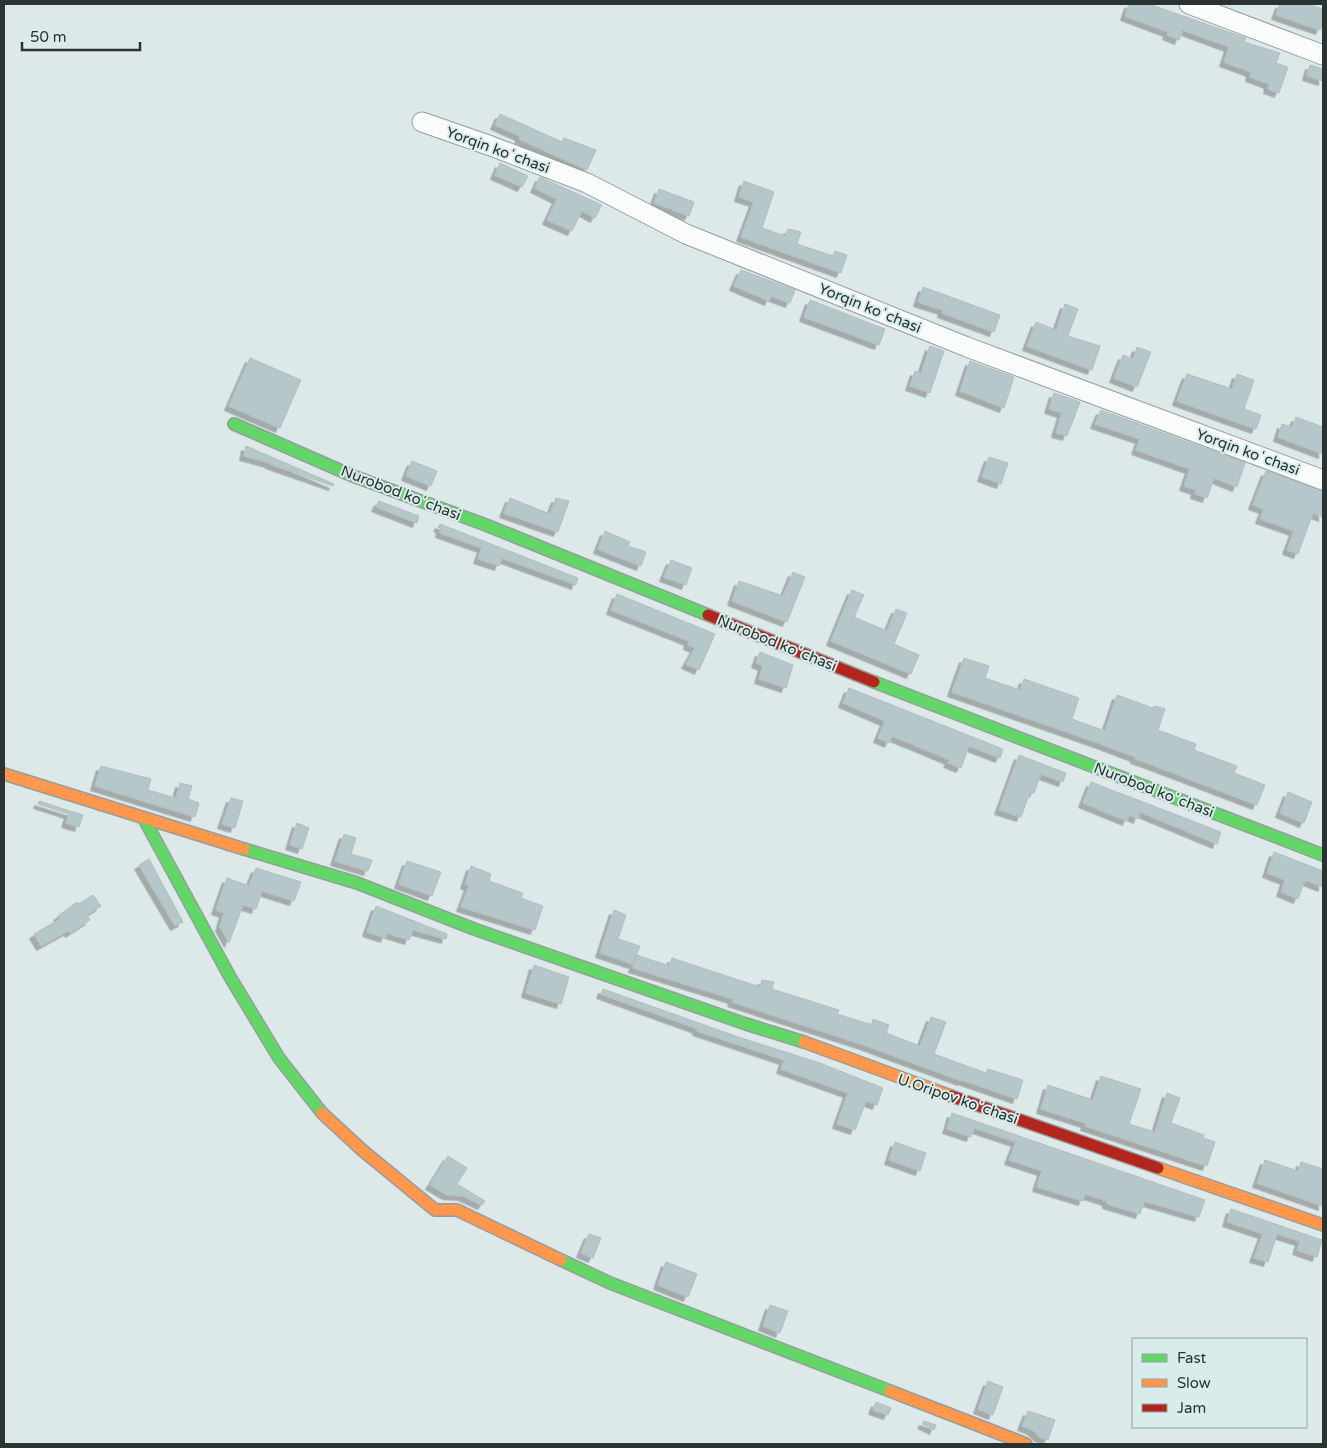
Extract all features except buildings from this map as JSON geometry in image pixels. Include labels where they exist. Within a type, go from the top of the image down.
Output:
[{"type":"street","points":[[1189,4],[1323,55]]},
{"type":"street","name":"Yorqin koʻchasi","points":[[422,122],[587,183],[686,234],[967,347],[1323,480]]},
{"type":"street","name":"Nurobod koʻchasi","points":[[234,424],[353,476],[486,525],[926,703],[1323,855]]},
{"type":"street","name":"U.Oripov koʻchasi","points":[[4,774],[144,819],[356,883],[474,929],[746,1024],[825,1049],[915,1085],[1323,1225]]},
{"type":"street","points":[[144,819],[230,977],[279,1058],[316,1108],[362,1150],[435,1210],[457,1210],[610,1283],[1026,1444]]},
{"type":"traffic: fast","points":[[234,424],[353,476],[486,525],[708,615]]},
{"type":"traffic: fast","points":[[874,682],[1323,855]]},
{"type":"traffic: fast","points":[[144,819],[230,977],[279,1058],[322,1113]]},
{"type":"traffic: fast","points":[[244,849],[357,883],[474,929],[746,1024],[804,1042]]},
{"type":"traffic: fast","points":[[561,1260],[610,1283],[890,1391]]},
{"type":"traffic: slow","points":[[4,774],[244,849]]},
{"type":"traffic: slow","points":[[804,1042],[951,1096]]},
{"type":"traffic: slow","points":[[322,1113],[362,1150],[435,1210],[457,1210],[561,1260]]},
{"type":"traffic: slow","points":[[1158,1168],[1323,1225]]},
{"type":"traffic: slow","points":[[890,1391],[1026,1444]]},
{"type":"traffic: jam","points":[[708,615],[874,682]]},
{"type":"traffic: jam","points":[[951,1096],[1158,1168]]}]
